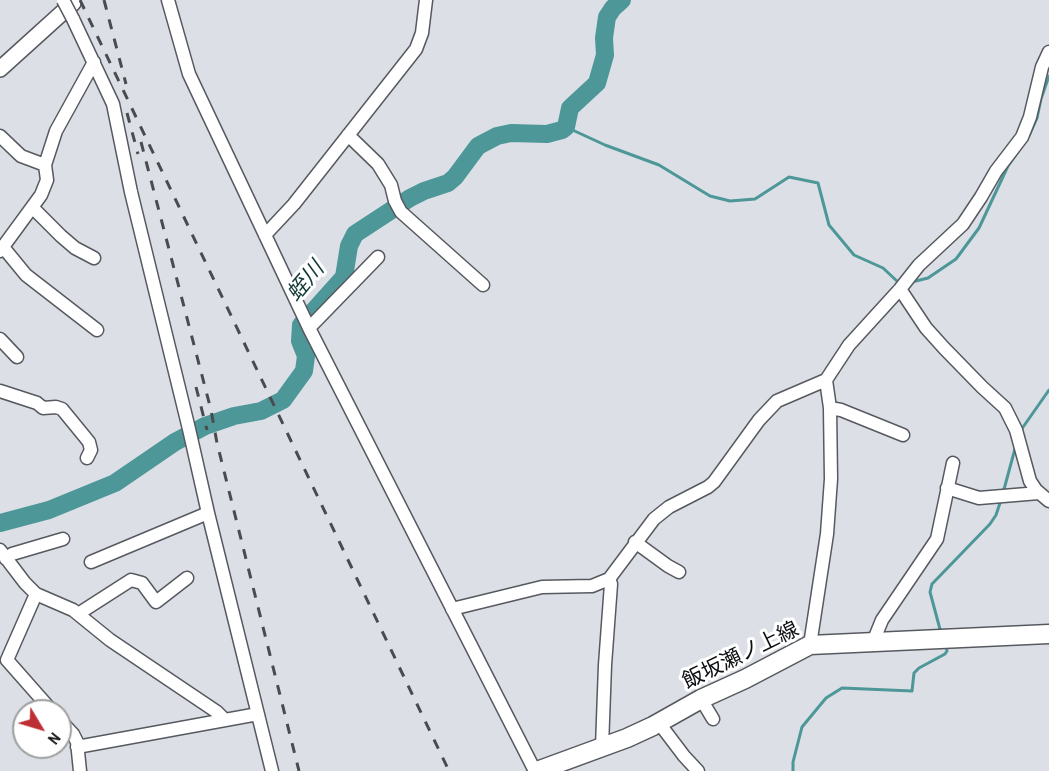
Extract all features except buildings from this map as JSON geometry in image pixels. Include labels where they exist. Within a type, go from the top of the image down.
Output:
[{"type":"main road","name":"飯坂瀬ノ上線","points":[[536,771],[627,738],[701,699],[746,680],[810,645],[1049,634]]},
{"type":"street","points":[[168,0],[189,74],[308,326],[536,771]]},
{"type":"street","points":[[265,235],[294,204],[416,49],[424,25],[426,0]]},
{"type":"street","points":[[0,69],[70,7],[113,104],[131,192],[272,771]]},
{"type":"street","points":[[452,609],[542,586],[592,586],[609,579],[654,519],[669,507],[714,482],[759,420],[777,401],[826,380],[849,345],[919,265],[963,224],[996,171],[1022,137],[1030,117],[1042,67],[1049,52]]},
{"type":"street","points":[[94,62],[56,130],[45,165],[46,185],[33,208],[1,249],[26,275],[97,330]]},
{"type":"street","points":[[348,135],[378,164],[390,185],[398,206],[483,285]]},
{"type":"street","points":[[0,136],[21,156],[45,165]]},
{"type":"street","points":[[33,208],[61,237],[94,258]]},
{"type":"street","points":[[308,326],[378,257]]},
{"type":"street","points":[[904,284],[926,328],[1005,408],[1016,430],[1030,481],[1044,497]]},
{"type":"street","points":[[0,339],[17,357]]},
{"type":"street","points":[[810,645],[827,534],[831,479],[830,408],[826,380]]},
{"type":"street","points":[[0,391],[37,403],[43,408],[62,409],[89,442],[92,450],[87,458]]},
{"type":"street","points":[[830,408],[841,410],[903,435]]},
{"type":"street","points":[[873,642],[882,620],[937,539],[953,463]]},
{"type":"street","points":[[946,488],[979,498],[1044,497]]},
{"type":"street","points":[[91,562],[208,513]]},
{"type":"street","points":[[2,553],[12,554],[63,539]]},
{"type":"street","points":[[635,542],[679,572]]},
{"type":"street","points":[[2,553],[36,594],[78,614],[110,640],[217,712],[225,720]]},
{"type":"street","points":[[78,614],[131,580],[142,583],[156,602],[188,578]]},
{"type":"street","points":[[602,747],[604,665],[611,584],[609,579]]},
{"type":"street","points":[[36,594],[4,658],[41,699]]},
{"type":"street","points":[[701,699],[713,719]]},
{"type":"street","points":[[77,747],[258,714]]},
{"type":"street","points":[[659,723],[698,771]]},
{"type":"street","points":[[72,733],[77,747],[80,771]]},
{"type":"waterway","name":"蛭川","points":[[0,523],[49,510],[115,483],[175,442],[205,426],[234,416],[261,411],[283,400],[304,371],[306,356],[300,341],[301,325],[344,277],[349,246],[355,234],[410,198],[448,183],[478,146],[497,136],[511,133],[547,134],[566,127],[570,108],[597,83],[605,55],[604,38],[607,17],[622,0]]},
{"type":"waterway","points":[[1029,136],[1037,118],[1049,76]]},
{"type":"waterway","points":[[566,127],[605,145],[659,165],[710,196],[730,201],[755,199],[789,177],[818,183],[829,225],[854,255],[883,268],[898,282],[902,282]]},
{"type":"waterway","points":[[908,283],[928,278],[956,259],[979,228],[1008,166],[1025,142]]},
{"type":"waterway","points":[[1021,430],[1049,390]]},
{"type":"waterway","points":[[1003,493],[1016,445]]},
{"type":"waterway","points":[[941,633],[930,592],[932,584],[990,524],[1001,500]]},
{"type":"waterway","points":[[793,771],[793,762],[802,727],[826,698],[842,688],[912,691],[914,673],[945,654],[946,645]]},
{"type":"railway","points":[[80,0],[449,771]]},
{"type":"railway","points":[[104,0],[126,84]]},
{"type":"railway","points":[[127,113],[138,154]]},
{"type":"railway","points":[[141,142],[211,410],[217,443],[299,771]]},
{"type":"railway","points":[[196,387],[207,430]]}]
